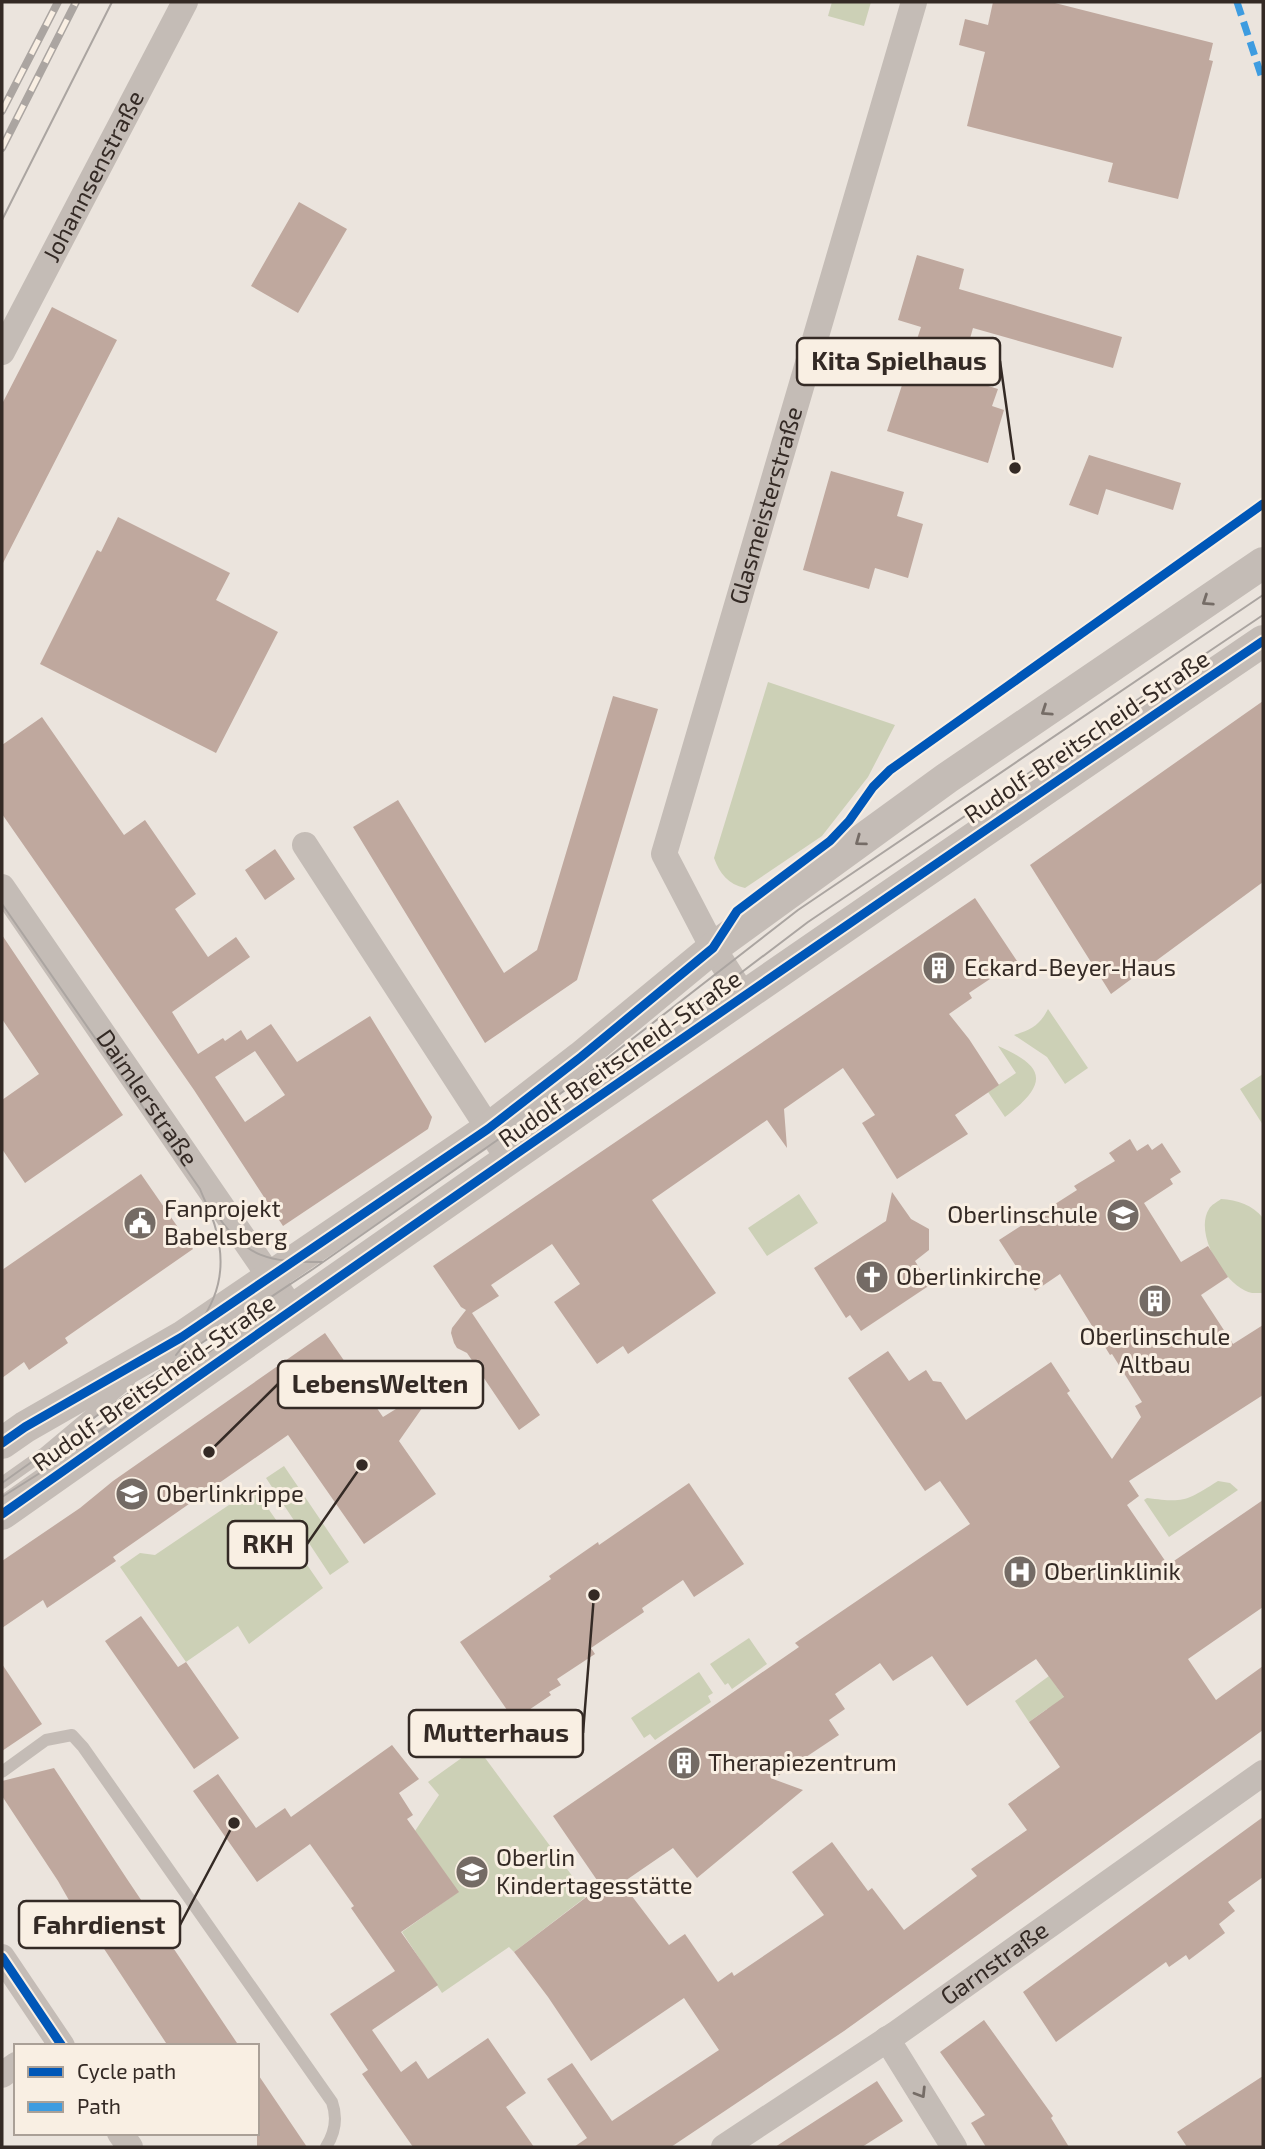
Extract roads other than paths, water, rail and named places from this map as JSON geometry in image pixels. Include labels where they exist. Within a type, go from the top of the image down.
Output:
[{"type":"street","name":"Johannsenstraße","points":[[2,352],[185,2]]},
{"type":"street","name":"Glasmeisterstraße","points":[[743,995],[713,948],[664,854],[914,2]]},
{"type":"street","name":"Rudolf-Breitscheid-Straße","points":[[2,1443],[25,1427],[183,1337],[488,1129],[581,1057],[713,948],[947,778],[1263,563]]},
{"type":"street","name":"Rudolf-Breitscheid-Straße","points":[[2,1514],[743,995],[1263,641]]},
{"type":"street","name":"Rudolf-Breitscheid-Straße","points":[[305,845],[509,1160]]},
{"type":"street","name":"Daimlerstraße","points":[[2,887],[292,1309]]},
{"type":"street","name":"Garnstraße","points":[[724,2147],[887,2039],[1263,1773]]},
{"type":"street","points":[[2,1957],[53,2042]]},
{"type":"street","points":[[887,2039],[954,2147]]},
{"type":"lane","name":"Rudolf-Breitscheid-Straße","points":[[2,1483],[43,1454],[183,1337]]},
{"type":"lane","points":[[2,1772],[46,1741],[72,1735],[83,1747],[332,2102],[335,2110],[335,2134],[326,2147]]},
{"type":"tram line","points":[[2,220],[112,2]]},
{"type":"tram line","points":[[2,1483],[164,1368],[313,1269],[496,1141],[591,1071],[798,910],[1263,595]]},
{"type":"tram line","points":[[541,1120],[597,1082],[808,922],[1263,615]]},
{"type":"tram line","points":[[2,904],[200,1189],[211,1214],[220,1249],[218,1283],[207,1312],[176,1355]]},
{"type":"tram line","points":[[215,1212],[237,1240],[260,1255],[287,1261],[322,1262]]},
{"type":"tram line","points":[[2,1497],[51,1466],[245,1326]]},
{"type":"railway","points":[[2,111],[58,2]]},
{"type":"railway","points":[[2,148],[76,2]]},
{"type":"place","name":"Kita Spielhaus","points":[[1015,468]]},
{"type":"place","name":"Eckard-Beyer-Haus","points":[[939,968]]},
{"type":"place","name":"Oberlinschule","points":[[1123,1215]]},
{"type":"place","name":"Fanprojekt Babelsberg","points":[[140,1223]]},
{"type":"place","name":"Oberlinkirche","points":[[872,1277]]},
{"type":"place","name":"Oberlinschule Altbau","points":[[1155,1301]]},
{"type":"place","name":"LebensWelten","points":[[209,1452]]},
{"type":"place","name":"RKH","points":[[362,1465]]},
{"type":"place","name":"Oberlinkrippe","points":[[132,1494]]},
{"type":"place","name":"Oberlinklinik","points":[[1020,1572]]},
{"type":"place","name":"Mutterhaus","points":[[594,1595]]},
{"type":"place","name":"Therapiezentrum","points":[[684,1763]]},
{"type":"place","name":"Fahrdienst","points":[[234,1823]]},
{"type":"place","name":"Oberlin Kindertagesstätte","points":[[472,1872]]}]
